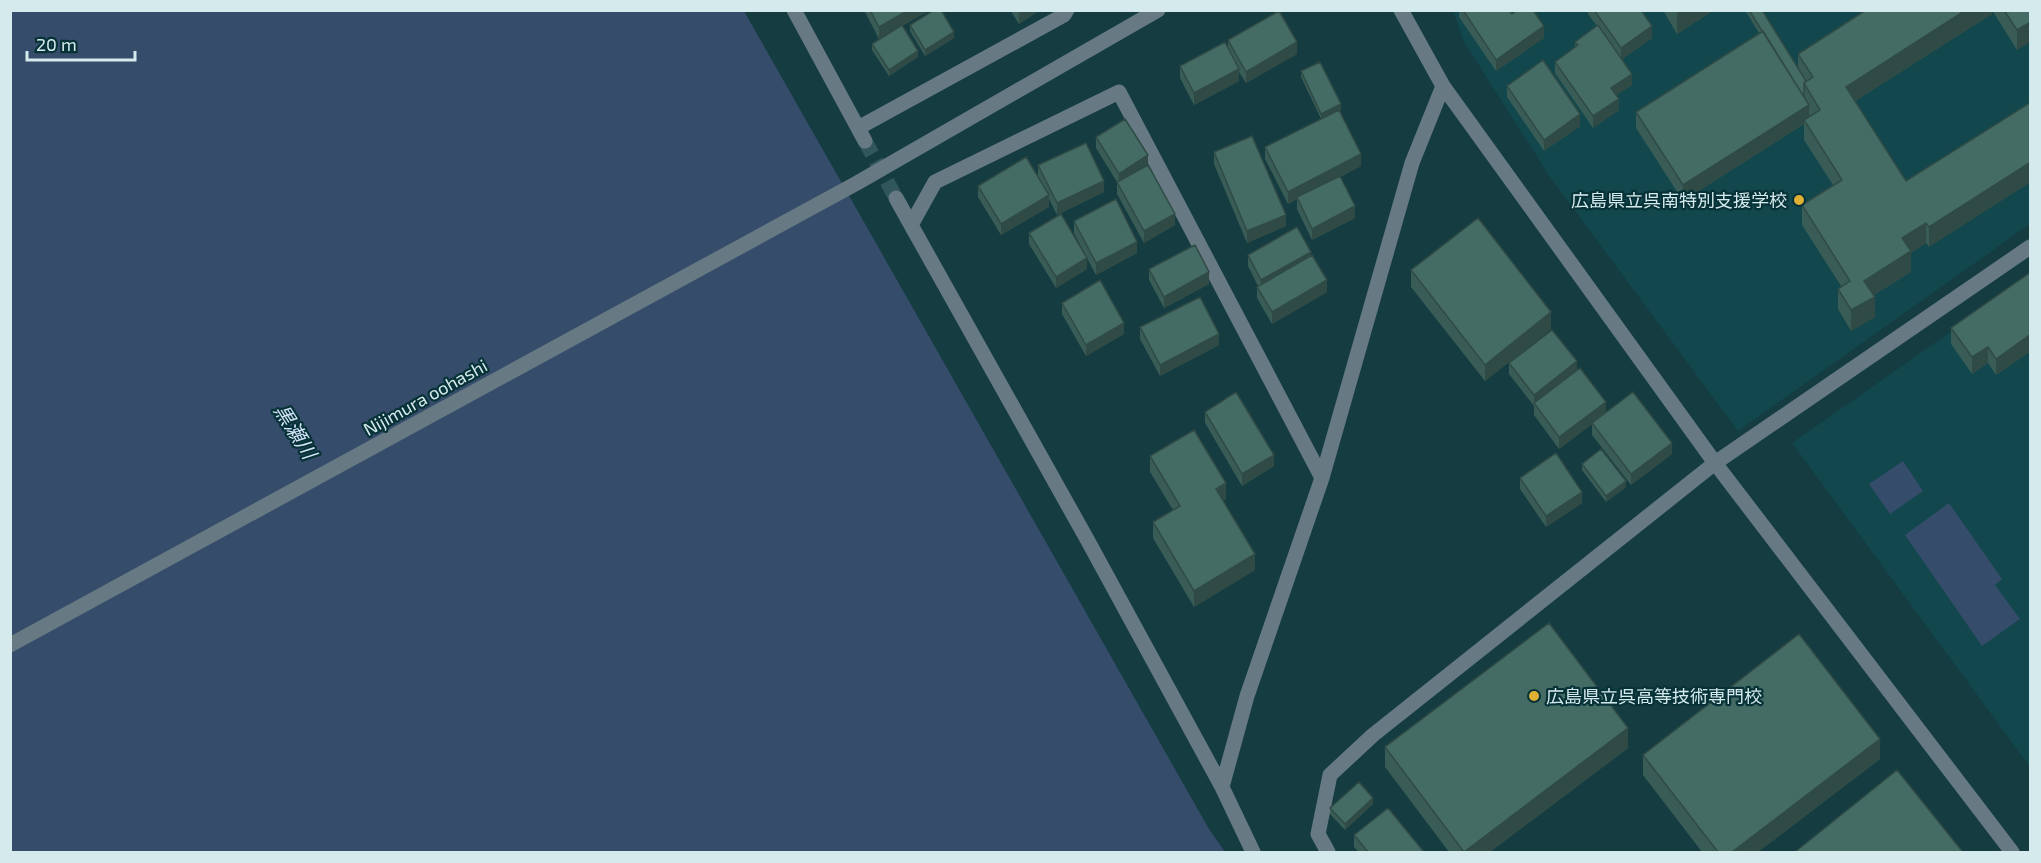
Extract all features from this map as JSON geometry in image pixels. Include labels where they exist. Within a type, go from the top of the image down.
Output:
[{"type":"street","points":[[794,10],[862,134],[1064,15],[1067,10]]},
{"type":"street","name":"Nijimura oohashi","points":[[10,645],[857,183],[1158,10]]},
{"type":"street","points":[[1401,10],[1443,86],[1715,463],[2012,852]]},
{"type":"street","points":[[1222,787],[1247,696],[1322,478],[1412,163],[1443,86]]},
{"type":"street","points":[[911,225],[935,182],[1119,92],[1322,478]]},
{"type":"street","points":[[896,198],[1088,541],[1222,787],[1253,852]]},
{"type":"street","points":[[1329,852],[1318,834],[1330,775],[1373,735],[1715,463],[2031,247]]},
{"type":"shaded area","name":"広島県立呉南特別支援学校","points":[[1453,11],[2030,11],[2030,224],[1738,431],[1550,177],[1464,42]]},
{"type":"shaded area","points":[[2030,276],[2030,767],[1792,443]]},
{"type":"water","name":"黒瀬川","points":[[10,11],[744,11],[1209,829],[1225,852],[11,852]]},
{"type":"water","points":[[1903,461],[1923,491],[1890,514],[1869,484]]},
{"type":"water","points":[[1949,503],[2002,579],[1995,585],[2020,619],[1982,646],[1905,535]]},
{"type":"building","points":[[870,10],[909,10],[879,27]]},
{"type":"building","points":[[934,10],[941,10],[954,32],[925,50],[910,25]]},
{"type":"building","points":[[1463,10],[1509,10],[1512,14],[1517,10],[1533,10],[1544,26],[1496,60]]},
{"type":"building","points":[[1594,10],[1641,10],[1652,26],[1621,48]]},
{"type":"building","points":[[1749,10],[1762,10],[1806,81],[1804,97]]},
{"type":"building","points":[[1866,10],[1966,10],[1846,87],[1906,181],[2031,102],[2031,162],[1929,227],[1926,223],[1902,238],[1911,251],[1864,281],[1875,297],[1851,310],[1838,289],[1850,281],[1802,205],[1842,180],[1804,120],[1820,110],[1804,83],[1813,77],[1798,54]]},
{"type":"building","points":[[2004,10],[2031,10],[2031,22],[2017,30]]},
{"type":"building","points":[[1279,11],[1297,42],[1246,72],[1228,40]]},
{"type":"building","points":[[902,25],[918,51],[889,70],[872,44]]},
{"type":"building","points":[[1598,25],[1632,74],[1611,88],[1619,99],[1593,116],[1555,62],[1578,45],[1575,42]]},
{"type":"building","points":[[1763,31],[1809,105],[1683,185],[1636,112]]},
{"type":"building","points":[[1225,42],[1239,69],[1194,93],[1180,66]]},
{"type":"building","points":[[1543,60],[1580,114],[1544,140],[1507,86]]},
{"type":"building","points":[[1320,62],[1341,104],[1321,114],[1301,71]]},
{"type":"building","points":[[1339,110],[1361,154],[1288,192],[1265,147]]},
{"type":"building","points":[[1125,119],[1148,155],[1119,174],[1096,137]]},
{"type":"building","points":[[1252,136],[1286,215],[1247,231],[1214,152]]},
{"type":"building","points":[[1086,143],[1104,181],[1057,203],[1038,165]]},
{"type":"building","points":[[1026,157],[1049,195],[1001,224],[978,186]]},
{"type":"building","points":[[1148,165],[1175,214],[1144,231],[1117,182]]},
{"type":"building","points":[[1340,176],[1355,206],[1312,229],[1297,197]]},
{"type":"building","points":[[1116,199],[1137,242],[1096,263],[1074,221]]},
{"type":"building","points":[[1061,214],[1087,258],[1056,277],[1029,233]]},
{"type":"building","points":[[1478,218],[1551,312],[1485,365],[1411,270]]},
{"type":"building","points":[[1297,227],[1311,252],[1261,280],[1248,255]]},
{"type":"building","points":[[1195,245],[1209,272],[1164,297],[1149,269]]},
{"type":"building","points":[[1312,255],[1327,280],[1272,312],[1257,287]]},
{"type":"building","points":[[2031,272],[2031,334],[1996,359],[1988,347],[1972,357],[1951,328]]},
{"type":"building","points":[[1100,280],[1124,323],[1086,345],[1062,303]]},
{"type":"building","points":[[1200,297],[1219,334],[1160,365],[1140,327]]},
{"type":"building","points":[[1552,330],[1577,361],[1534,395],[1509,363]]},
{"type":"building","points":[[1580,368],[1606,402],[1559,437],[1534,403]]},
{"type":"building","points":[[1236,392],[1274,455],[1242,474],[1205,412]]},
{"type":"building","points":[[1633,392],[1672,443],[1631,474],[1592,423]]},
{"type":"building","points":[[1194,430],[1226,483],[1216,489],[1255,554],[1194,591],[1153,522],[1180,506],[1150,456]]},
{"type":"building","points":[[1601,449],[1626,481],[1606,496],[1582,464]]},
{"type":"building","points":[[1556,453],[1582,492],[1546,516],[1520,478]]},
{"type":"building","name":"広島県立呉高等技術専門校","points":[[1549,623],[1628,728],[1464,852],[1385,747]]},
{"type":"building","points":[[1799,634],[1880,739],[1732,852],[1718,852],[1643,755]]},
{"type":"building","points":[[1897,770],[1962,851],[1795,852]]},
{"type":"building","points":[[1359,782],[1373,798],[1345,824],[1330,808]]},
{"type":"building","points":[[1388,808],[1424,852],[1368,852],[1354,835]]},
{"type":"tunnel","points":[[865,141],[896,198]]},
{"type":"place","name":"広島県立呉南特別支援学校","points":[[1799,200]]},
{"type":"place","name":"広島県立呉高等技術専門校","points":[[1534,696]]}]
